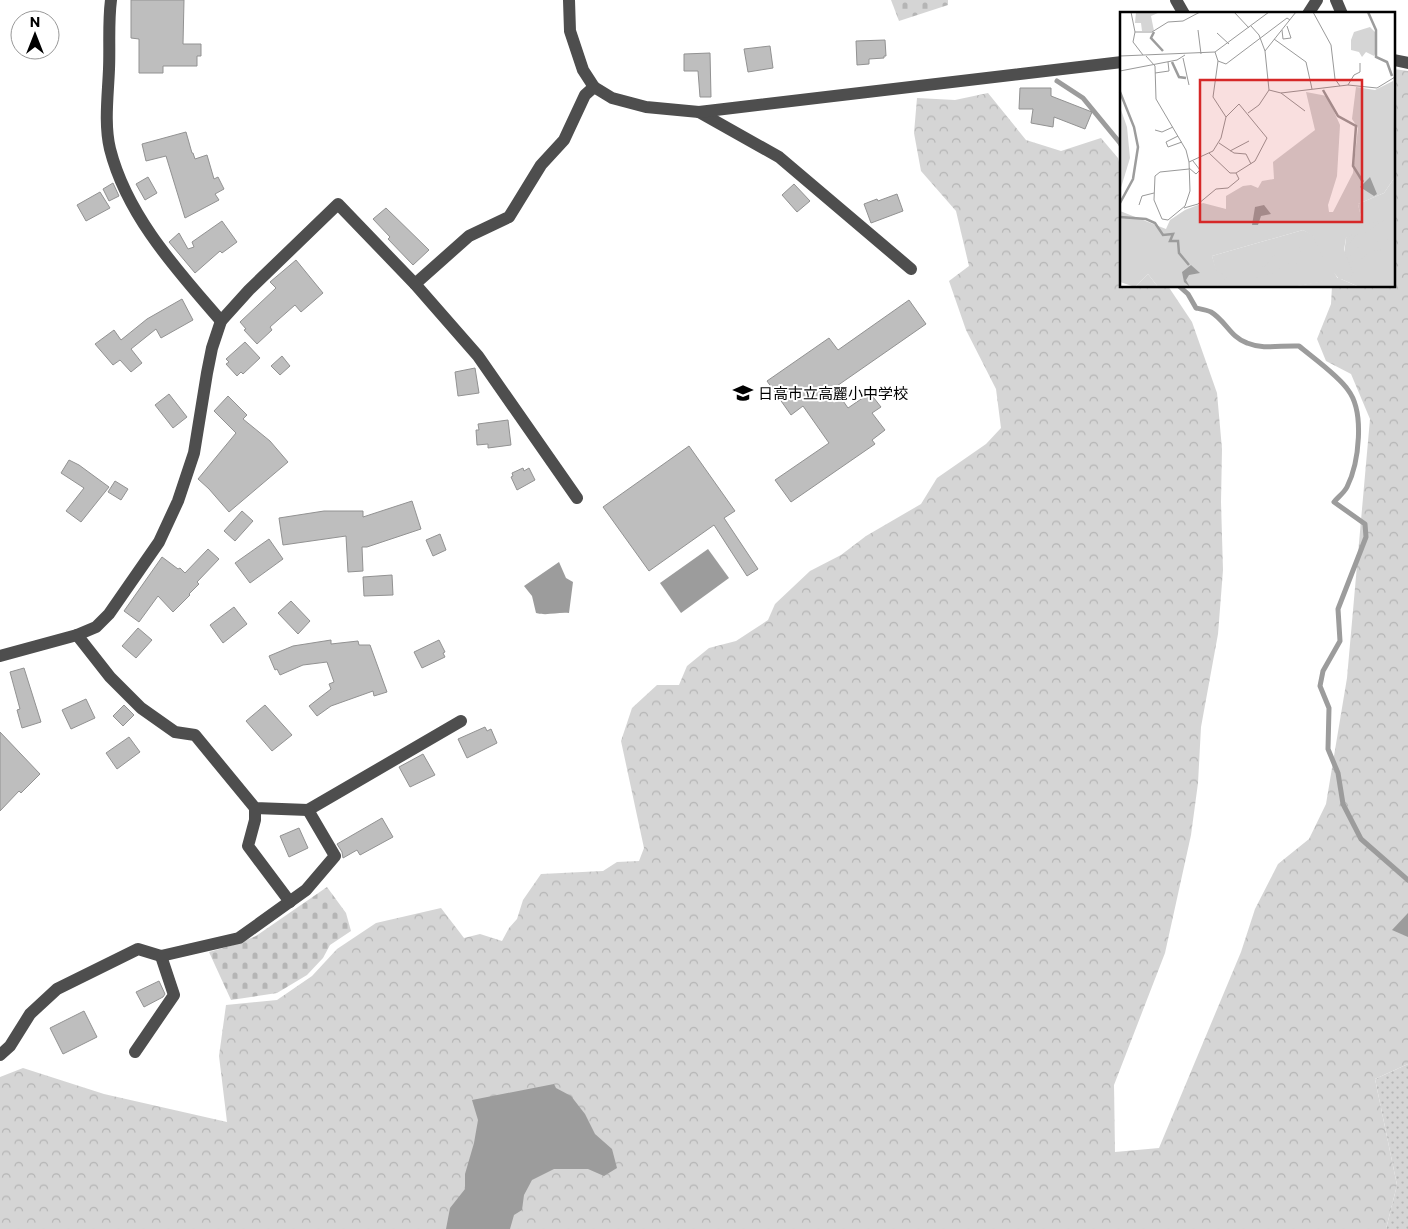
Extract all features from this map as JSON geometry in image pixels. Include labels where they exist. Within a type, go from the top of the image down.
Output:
[{"type":"street","points":[[111,0],[107,120],[110,148],[117,171],[133,208],[176,269],[221,321]]},
{"type":"street","points":[[569,0],[570,32],[583,70],[594,87],[612,98],[646,107],[699,112],[1120,62]]},
{"type":"street","points":[[1176,0],[1183,12]]},
{"type":"street","points":[[1309,12],[1317,0]]},
{"type":"street","points":[[1336,0],[1341,12]]},
{"type":"street","points":[[415,284],[469,236],[509,217],[541,165],[564,140],[585,96],[594,87]]},
{"type":"street","points":[[699,112],[779,157],[911,268]]},
{"type":"street","points":[[0,656],[96,628],[109,614],[159,542],[178,501],[194,453],[212,348],[221,321],[249,290],[338,204],[415,284],[478,356],[577,498]]},
{"type":"street","points":[[77,635],[110,677],[141,708],[175,732],[195,735],[255,808],[255,820],[248,846],[290,902]]},
{"type":"street","points":[[255,808],[308,810],[461,721]]},
{"type":"street","points":[[0,1055],[10,1046],[30,1014],[57,989],[138,950],[160,956],[239,938],[306,890],[335,856],[308,810]]},
{"type":"street","points":[[135,1052],[174,995],[160,956]]},
{"type":"green space","points":[[891,0],[948,0],[948,5],[899,21]]},
{"type":"green space","points":[[1396,69],[1408,71],[1408,1064],[1375,1079],[1397,1185],[1386,1229],[0,1229],[0,1077],[23,1068],[104,1094],[227,1122],[219,1056],[226,1005],[277,1000],[312,976],[337,949],[376,923],[441,908],[464,938],[480,934],[502,941],[509,928],[517,919],[523,900],[541,874],[603,871],[617,862],[639,861],[644,848],[621,741],[632,708],[657,685],[679,685],[687,666],[709,648],[736,641],[768,620],[775,604],[810,571],[841,555],[866,536],[921,504],[937,478],[986,444],[1001,428],[996,389],[966,330],[949,281],[969,266],[956,211],[921,171],[914,133],[917,98],[955,100],[988,93],[1026,140],[1061,151],[1101,138],[1118,158],[1120,166],[1120,288],[1169,288],[1192,322],[1217,393],[1222,449],[1223,570],[1218,634],[1201,727],[1198,783],[1191,835],[1165,953],[1114,1085],[1115,1152],[1159,1148],[1241,952],[1255,909],[1278,864],[1309,839],[1326,804],[1347,678],[1370,419],[1351,374],[1326,361],[1317,339],[1331,304],[1332,288],[1396,288]]},
{"type":"green space","points":[[327,887],[346,913],[351,931],[330,945],[323,958],[307,975],[277,993],[231,1000],[209,952],[256,936]]},
{"type":"green space","points":[[1408,1064],[1408,1229],[1386,1229],[1397,1185],[1375,1079]]},
{"type":"shaded area","points":[[708,549],[729,578],[681,613],[660,583]]},
{"type":"shaded area","points":[[559,562],[566,578],[573,582],[569,613],[536,613],[532,596],[524,586]]},
{"type":"shaded area","points":[[1408,913],[1408,937],[1392,930]]},
{"type":"shaded area","points":[[554,1084],[556,1088],[571,1096],[585,1114],[595,1134],[612,1149],[617,1168],[604,1176],[588,1169],[554,1169],[532,1180],[524,1195],[522,1210],[514,1215],[510,1229],[446,1229],[450,1208],[465,1189],[465,1174],[478,1120],[472,1100]]},
{"type":"building","points":[[131,0],[184,0],[183,44],[201,44],[201,56],[197,56],[197,66],[163,66],[163,73],[139,73],[139,39],[131,38]]},
{"type":"building","points":[[885,40],[886,56],[884,58],[869,59],[869,64],[857,65],[856,41]]},
{"type":"building","points":[[770,46],[773,68],[748,72],[744,49]]},
{"type":"building","points":[[710,53],[711,97],[700,97],[698,71],[684,71],[684,54]]},
{"type":"building","points":[[1020,88],[1051,88],[1051,96],[1092,112],[1085,129],[1054,117],[1053,127],[1031,123],[1033,109],[1019,109]]},
{"type":"building","points":[[186,132],[195,159],[207,155],[214,179],[218,177],[224,189],[215,194],[219,200],[185,218],[166,156],[146,161],[142,144]]},
{"type":"building","points":[[148,177],[157,193],[145,200],[136,184]]},
{"type":"building","points":[[113,183],[119,196],[109,201],[103,189]]},
{"type":"building","points":[[794,184],[810,201],[797,212],[782,195]]},
{"type":"building","points":[[100,192],[110,208],[86,221],[77,205]]},
{"type":"building","points":[[897,194],[903,211],[871,223],[864,204]]},
{"type":"building","points":[[386,208],[429,250],[413,265],[388,239],[390,237],[373,219]]},
{"type":"building","points":[[222,221],[237,242],[222,253],[220,251],[195,273],[169,242],[179,233],[188,249],[194,247],[192,242]]},
{"type":"building","points":[[296,260],[323,293],[301,312],[295,305],[270,327],[272,330],[257,344],[244,330],[246,329],[240,322],[276,288],[270,282]]},
{"type":"building","points":[[182,299],[193,320],[161,338],[156,329],[131,349],[142,363],[131,372],[120,360],[113,365],[95,344],[114,330],[121,340],[147,319]]},
{"type":"building","points":[[909,300],[926,324],[834,388],[848,408],[870,393],[881,407],[872,413],[885,430],[872,440],[875,444],[791,502],[775,480],[829,443],[803,406],[791,415],[767,381],[829,338],[838,350]]},
{"type":"building","points":[[245,342],[260,358],[243,374],[241,372],[237,376],[226,364],[229,362],[226,359]]},
{"type":"building","points":[[282,356],[290,366],[280,375],[271,366]]},
{"type":"building","points":[[475,368],[479,393],[458,396],[455,372]]},
{"type":"building","points":[[169,394],[187,417],[173,428],[155,405]]},
{"type":"building","points":[[228,396],[247,415],[243,419],[270,441],[288,462],[229,512],[198,479],[236,433],[214,411]]},
{"type":"building","points":[[508,420],[511,445],[488,448],[488,444],[477,445],[476,430],[479,430],[478,424]]},
{"type":"building","points":[[689,446],[735,511],[724,518],[758,569],[747,576],[714,525],[649,571],[603,507]]},
{"type":"building","points":[[69,460],[109,487],[81,522],[66,511],[84,488],[61,473]]},
{"type":"building","points":[[523,468],[524,471],[529,468],[535,480],[517,490],[511,477],[513,476],[512,473]]},
{"type":"building","points":[[115,481],[128,489],[121,500],[108,492]]},
{"type":"building","points":[[412,501],[421,529],[362,547],[363,571],[348,572],[346,536],[283,545],[279,518],[324,511],[363,511],[363,517]]},
{"type":"building","points":[[242,511],[253,521],[235,541],[224,531]]},
{"type":"building","points":[[440,534],[446,550],[433,556],[426,540]]},
{"type":"building","points":[[269,539],[283,559],[250,583],[235,563]]},
{"type":"building","points":[[208,549],[219,559],[197,582],[199,584],[190,595],[173,612],[158,596],[139,622],[124,611],[162,557],[185,573]]},
{"type":"building","points":[[392,575],[393,595],[364,596],[363,577]]},
{"type":"building","points":[[291,601],[310,621],[298,634],[278,613]]},
{"type":"building","points":[[234,607],[247,624],[223,643],[210,625]]},
{"type":"building","points":[[138,628],[152,640],[136,658],[122,646]]},
{"type":"building","points":[[331,640],[331,644],[358,641],[359,645],[370,645],[387,692],[374,696],[373,691],[331,706],[317,716],[309,706],[331,689],[329,684],[334,682],[327,662],[303,665],[280,675],[277,669],[275,670],[269,656],[293,646]]},
{"type":"building","points":[[439,640],[445,652],[443,653],[445,657],[422,668],[414,652]]},
{"type":"building","points":[[24,668],[41,722],[22,728],[17,710],[20,709],[10,672]]},
{"type":"building","points":[[86,699],[95,718],[71,729],[62,710]]},
{"type":"building","points":[[124,705],[134,715],[123,726],[113,716]]},
{"type":"building","points":[[265,705],[292,735],[272,751],[246,721]]},
{"type":"building","points":[[485,727],[487,731],[491,729],[497,743],[467,758],[458,739]]},
{"type":"building","points":[[0,732],[40,774],[21,793],[19,791],[0,811]]},
{"type":"building","points":[[129,737],[140,752],[117,769],[106,753]]},
{"type":"building","points":[[423,754],[435,775],[410,787],[399,767]]},
{"type":"building","points":[[382,818],[393,837],[360,855],[357,850],[343,858],[337,844]]},
{"type":"building","points":[[299,828],[308,848],[289,857],[280,836]]},
{"type":"building","points":[[159,981],[165,994],[144,1007],[136,992]]},
{"type":"building","points":[[84,1011],[97,1037],[63,1054],[50,1028]]},
{"type":"waterway","points":[[1057,81],[1083,98],[1120,143]]},
{"type":"waterway","points":[[1181,288],[1188,294],[1196,308],[1216,315],[1241,341],[1260,346],[1299,346],[1338,379],[1348,390],[1353,400],[1357,411],[1358,424],[1355,465],[1347,487],[1334,502],[1365,524],[1366,537],[1338,609],[1340,641],[1323,671],[1320,686],[1329,708],[1328,749],[1338,773],[1343,804],[1361,839],[1408,880]]},
{"type":"place","name":"日高市立高麗小中学校","points":[[743,393]]}]
